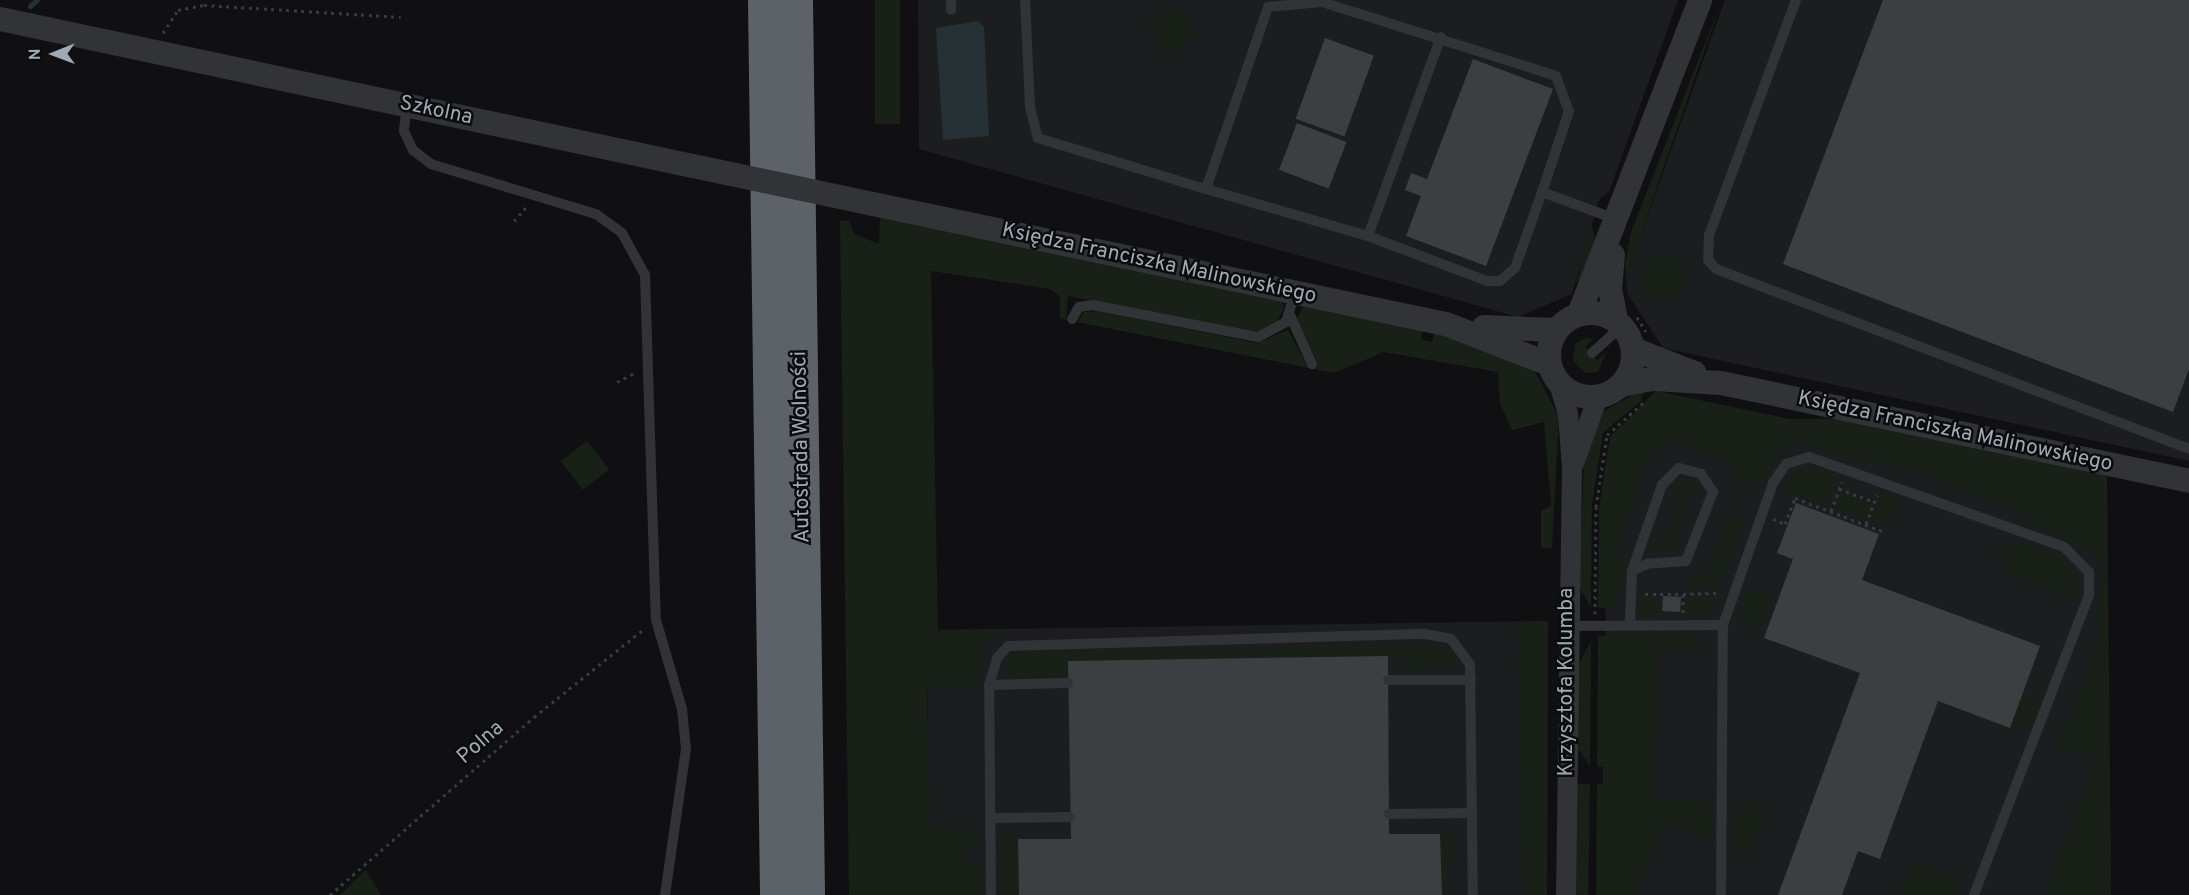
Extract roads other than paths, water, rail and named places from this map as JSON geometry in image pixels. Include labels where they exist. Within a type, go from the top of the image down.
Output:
[{"type":"highway","name":"Autostrada Wolności","points":[[765,0],[777,895]]},
{"type":"highway","name":"Autostrada Wolności","points":[[796,0],[808,895]]},
{"type":"street","points":[[1616,226],[1610,289],[1619,323],[1633,349],[1621,385],[1598,397],[1576,395],[1554,373],[1556,330],[1578,314],[1616,226],[1700,0]]},
{"type":"street","name":"Szkolna","points":[[0,19],[873,204]]},
{"type":"street","name":"Księdza Franciszka Malinowskiego","points":[[873,204],[1292,304],[1446,324],[1556,330]]},
{"type":"street","points":[[1578,314],[1619,323]]},
{"type":"street","name":"Księdza Franciszka Malinowskiego","points":[[1446,324],[1554,373]]},
{"type":"street","name":"Księdza Franciszka Malinowskiego","points":[[1633,349],[1721,383]]},
{"type":"street","name":"Krzysztofa Kolumba","points":[[1554,373],[1568,414],[1572,468],[1567,626],[1566,895]]},
{"type":"street","name":"Księdza Franciszka Malinowskiego","points":[[1621,385],[1653,379],[1721,383],[2189,481]]},
{"type":"street","name":"Krzysztofa Kolumba","points":[[1572,468],[1598,397]]},
{"type":"lane","points":[[1025,0],[1030,107],[1038,138],[1206,189],[1368,236],[1476,280],[1500,281],[1515,268],[1567,123],[1563,87],[1546,69],[1322,2],[1268,7],[1206,189]]},
{"type":"lane","points":[[1796,0],[1709,235],[1706,249],[1716,269],[2189,449]]},
{"type":"lane","points":[[1368,236],[1441,37]]},
{"type":"lane","points":[[407,105],[404,131],[413,150],[431,164],[596,214],[635,250],[645,275],[656,620],[682,709],[686,749],[664,895]]},
{"type":"lane","points":[[1542,192],[1616,226]]},
{"type":"lane","points":[[1072,318],[1079,307],[1093,305],[1258,338],[1277,331],[1292,304]]},
{"type":"lane","points":[[1292,304],[1312,364]]},
{"type":"lane","points":[[1592,353],[1619,323]]},
{"type":"lane","points":[[1722,895],[1723,625],[1778,472],[1786,464],[1809,457],[1847,467],[2064,547],[2089,572],[2090,595],[1974,895]]},
{"type":"lane","points":[[1630,625],[1632,571],[1665,478],[1679,468],[1701,474],[1713,492],[1686,561],[1647,564],[1632,571]]},
{"type":"lane","points":[[1567,626],[1723,625]]},
{"type":"lane","points":[[991,895],[989,685],[997,658],[1021,642],[1424,634],[1451,639],[1464,650],[1471,680],[1473,895]]},
{"type":"lane","points":[[1388,680],[1471,680]]},
{"type":"lane","points":[[989,685],[1068,683]]},
{"type":"lane","points":[[1389,814],[1472,813]]},
{"type":"lane","points":[[990,818],[1070,817]]},
{"type":"waterway","points":[[30,6],[37,0]]}]
